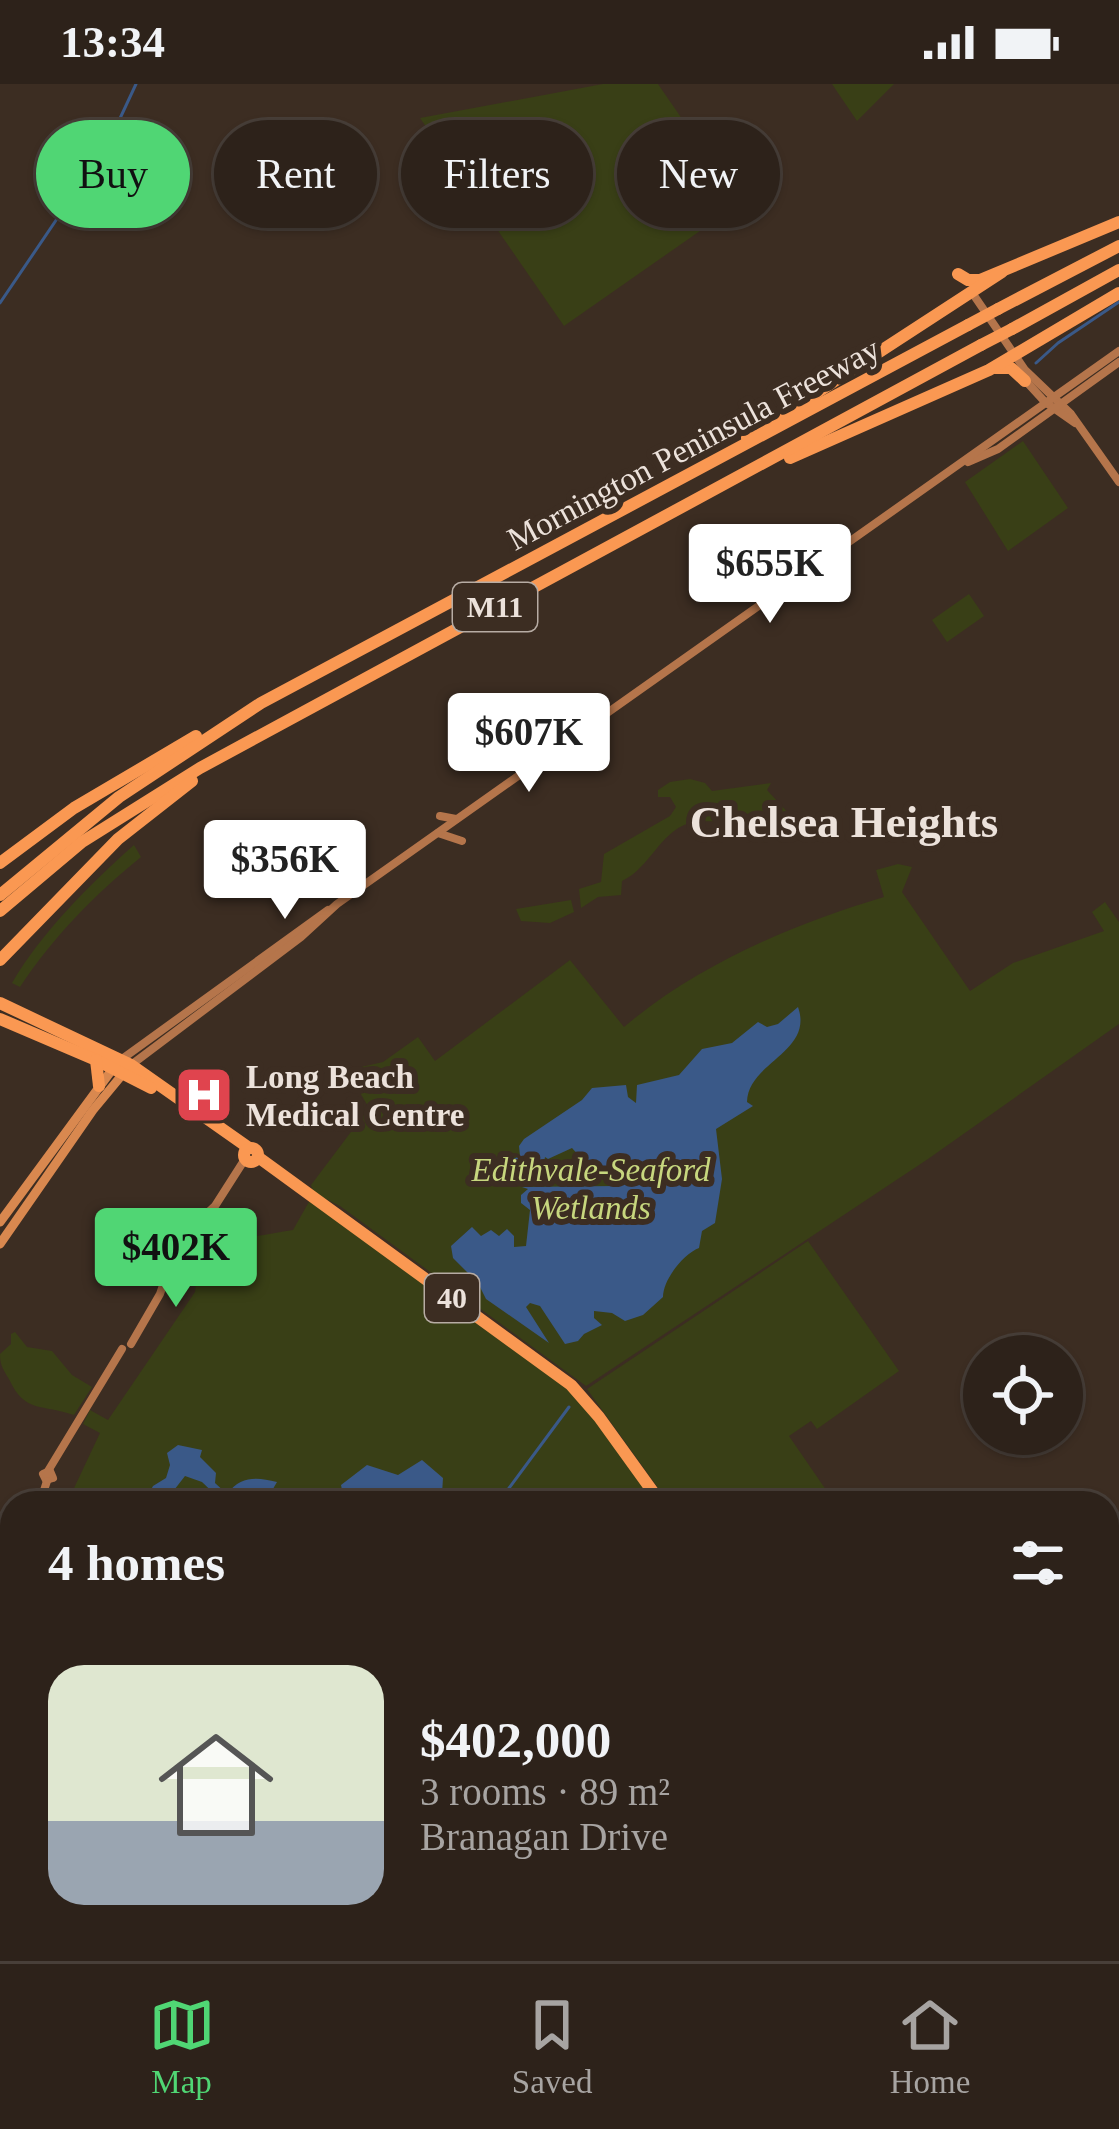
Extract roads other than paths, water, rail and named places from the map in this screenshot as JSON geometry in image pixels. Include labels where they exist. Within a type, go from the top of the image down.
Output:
[{"type":"highway","points":[[965,288],[1119,222]]},
{"type":"highway","name":"Mornington Peninsula Freeway","points":[[0,895],[118,797],[261,703],[1119,246]]},
{"type":"highway","name":"Mornington Peninsula Freeway","points":[[0,911],[82,842],[153,796],[1119,270]]},
{"type":"highway","points":[[701,470],[768,422],[945,312],[973,281],[1002,272]]},
{"type":"highway","points":[[717,489],[1016,360],[1119,293]]},
{"type":"highway","points":[[989,370],[1010,368],[1025,381]]},
{"type":"highway","points":[[0,863],[129,773],[261,703]]},
{"type":"highway","points":[[0,963],[118,839],[226,757],[274,728]]},
{"type":"highway","name":"40","points":[[0,1003],[99,1055]]},
{"type":"highway","name":"40","points":[[0,1019],[127,1065],[249,1159],[280,1174],[563,1378],[597,1414],[652,1491]]},
{"type":"highway","points":[[99,1086],[99,1055],[127,1065],[145,1053]]},
{"type":"main road","points":[[965,288],[1055,405]]},
{"type":"main road","points":[[968,462],[1045,417],[1119,351]]},
{"type":"main road","points":[[1016,360],[1025,381],[1074,420],[1119,482]]},
{"type":"main road","points":[[0,1222],[99,1086],[458,819],[1028,419],[1083,390],[1119,362]]},
{"type":"main road","points":[[1074,420],[1083,390]]},
{"type":"main road","points":[[1028,419],[1037,394]]},
{"type":"main road","points":[[1045,417],[1074,420]]},
{"type":"main road","points":[[436,835],[439,818],[458,819]]},
{"type":"main road","points":[[436,835],[462,841]]},
{"type":"main road","points":[[145,1053],[333,908]]},
{"type":"main road","points":[[0,1244],[127,1065]]},
{"type":"main road","points":[[44,1491],[116,1360],[160,1294],[183,1234],[215,1206],[249,1159]]},
{"type":"water","points":[[798,1007],[797,1035],[750,1088],[747,1102],[753,1106],[716,1129],[722,1179],[715,1223],[702,1231],[699,1248],[675,1268],[663,1297],[643,1315],[625,1321],[612,1313],[594,1311],[602,1325],[565,1344],[540,1306],[530,1303],[526,1307],[549,1343],[486,1299],[478,1283],[453,1258],[451,1246],[472,1227],[481,1236],[491,1230],[499,1236],[507,1229],[514,1236],[514,1247],[526,1246],[530,1210],[521,1203],[528,1189],[522,1187],[616,1186],[603,1174],[578,1175],[575,1168],[581,1158],[572,1148],[545,1157],[542,1172],[515,1166],[511,1160],[520,1156],[524,1139],[592,1088],[626,1085],[628,1097],[636,1103],[637,1085],[679,1075],[702,1049],[732,1043],[758,1022],[767,1027],[778,1024]]},
{"type":"water","points":[[178,1445],[202,1450],[200,1457],[216,1473],[215,1483],[224,1491],[211,1491],[185,1476],[173,1491],[150,1491],[166,1478],[167,1453]]},
{"type":"water","points":[[422,1460],[443,1478],[442,1491],[342,1490],[341,1485],[367,1465],[398,1475]]},
{"type":"water","points":[[249,1479],[277,1482],[272,1491],[230,1491]]},
{"type":"waterway","points":[[0,303],[109,142],[136,84]]},
{"type":"waterway","points":[[1036,363],[1119,302]]},
{"type":"waterway","points":[[507,1491],[569,1407]]},
{"type":"place","name":"Long Beach Medical Centre","points":[[204,1095]]},
{"type":"district","name":"Chelsea Heights","points":[[844,821]]},
{"type":"park label","name":"Edithvale-Seaford Wetlands","points":[[591,1188]]}]
